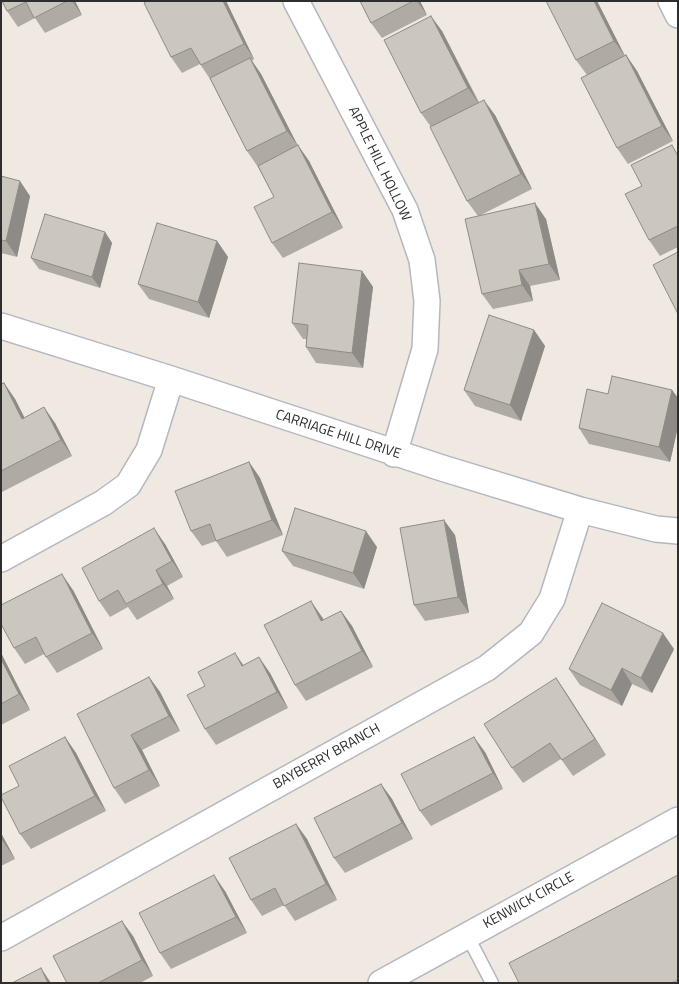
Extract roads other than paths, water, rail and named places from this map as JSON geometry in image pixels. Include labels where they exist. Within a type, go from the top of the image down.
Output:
[{"type":"street","name":"APPLE HILL HOLLOW","points":[[296,1],[404,210],[422,260],[426,301],[425,349],[394,454]]},
{"type":"street","points":[[671,1],[678,15]]},
{"type":"street","name":"CARRIAGE HILL DRIVE","points":[[1,326],[171,379],[394,454],[580,510],[656,529],[678,531]]},
{"type":"street","points":[[1,559],[103,503],[128,485],[149,450],[171,379]]},
{"type":"street","name":"BAYBERRY BRANCH","points":[[1,938],[487,668],[531,633],[552,599],[580,510]]},
{"type":"street","name":"KENWICK CIRCLE","points":[[381,983],[678,820]]},
{"type":"lane","points":[[467,935],[492,983]]}]
